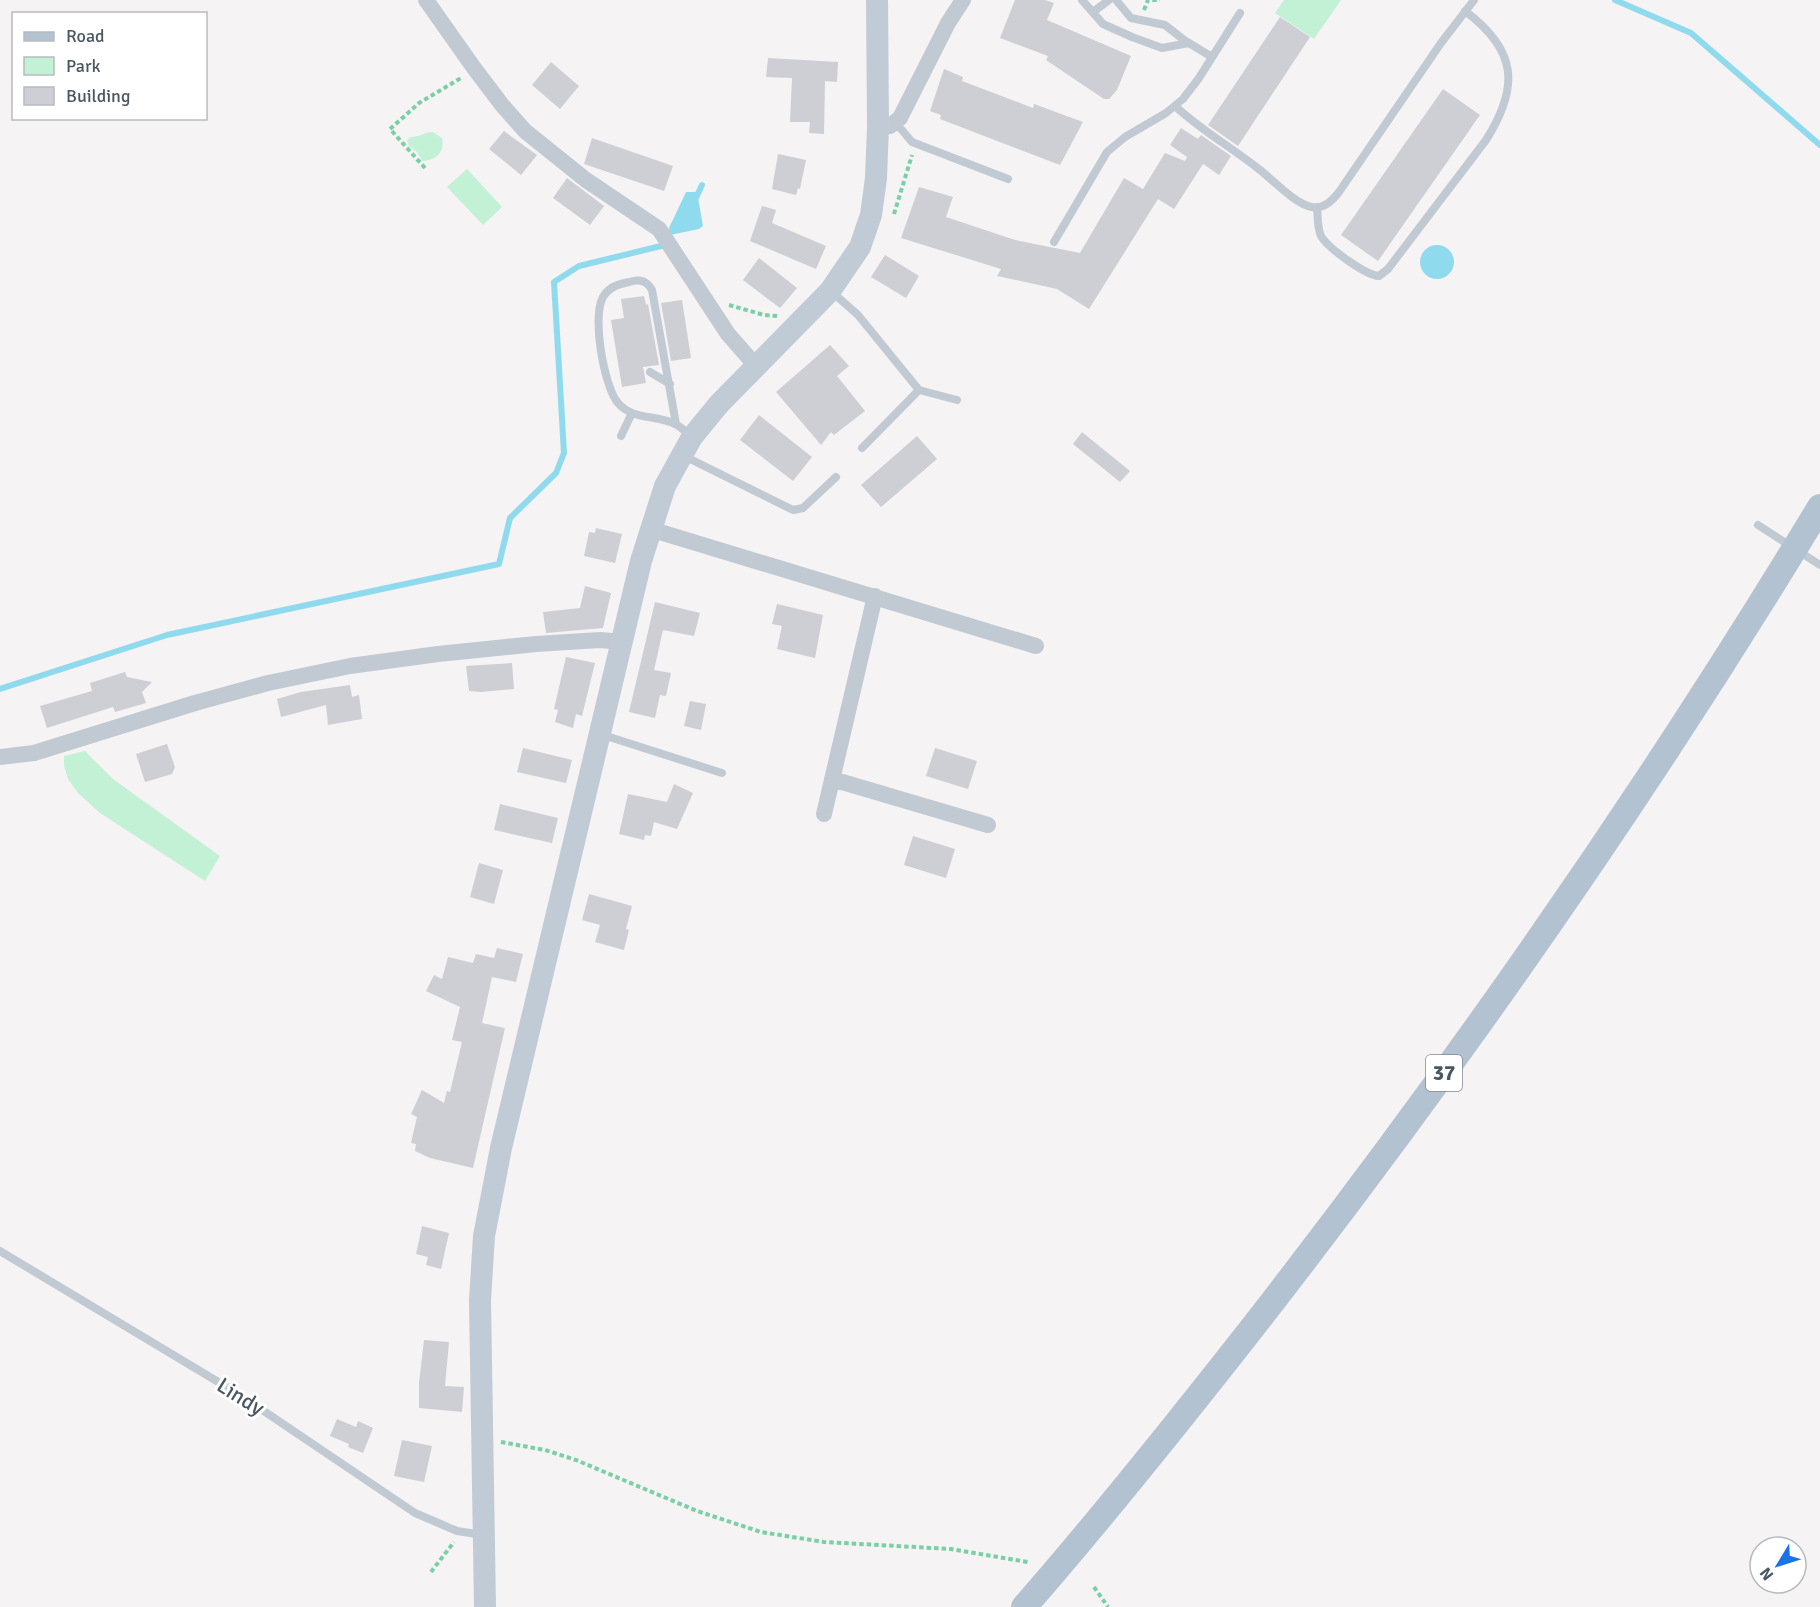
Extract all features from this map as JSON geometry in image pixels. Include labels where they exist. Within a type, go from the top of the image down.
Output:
[{"type":"main road","name":"37","points":[[1024,1607],[1136,1474],[1278,1294],[1464,1046],[1618,825],[1820,507]]},
{"type":"street","points":[[426,0],[502,105],[531,136],[586,180],[644,217],[667,239],[728,334],[756,366]]},
{"type":"street","points":[[484,1607],[473,1533],[482,1441],[480,1300],[484,1236],[621,642],[650,529],[683,438],[830,291],[860,247],[874,198],[887,125],[877,0]]},
{"type":"street","points":[[887,125],[904,111],[948,23],[963,0]]},
{"type":"street","points":[[650,529],[1036,646]]},
{"type":"street","points":[[824,814],[875,596]]},
{"type":"street","points":[[0,757],[34,753],[195,703],[268,683],[340,668],[438,654],[536,644],[600,640],[621,642]]},
{"type":"street","points":[[832,779],[988,825]]},
{"type":"lane","points":[[1082,0],[1109,27],[1132,37],[1162,48],[1189,43]]},
{"type":"lane","points":[[1092,12],[1109,0]]},
{"type":"lane","points":[[1116,0],[1131,18],[1165,25],[1212,57]]},
{"type":"lane","points":[[1175,106],[1193,123],[1245,158],[1301,202],[1317,207],[1328,204],[1339,192],[1441,43],[1474,0]]},
{"type":"lane","points":[[1317,207],[1320,233],[1328,245],[1369,274],[1375,276],[1384,274],[1486,140],[1495,124],[1509,86],[1509,70],[1498,44],[1486,28],[1465,11]]},
{"type":"lane","points":[[1054,242],[1107,152],[1125,137],[1175,106],[1190,91],[1240,13]]},
{"type":"lane","points":[[1132,37],[1139,21]]},
{"type":"lane","points":[[887,125],[912,142],[1008,179]]},
{"type":"lane","points":[[683,438],[652,290],[640,280],[617,285],[605,293],[601,299],[598,327],[604,366],[611,390],[620,405],[683,438],[793,510],[803,508],[836,477]]},
{"type":"lane","points":[[830,291],[858,315],[919,390],[957,400]]},
{"type":"lane","points":[[650,372],[670,384]]},
{"type":"lane","points":[[862,448],[919,390]]},
{"type":"lane","points":[[621,436],[632,413]]},
{"type":"lane","points":[[1758,525],[1820,565]]},
{"type":"lane","points":[[600,734],[722,773]]},
{"type":"lane","name":"Lindy","points":[[0,1251],[249,1400],[415,1513],[445,1526],[473,1533]]},
{"type":"path","points":[[1148,0],[1160,0]]},
{"type":"path","points":[[425,168],[390,129],[414,107],[474,68]]},
{"type":"path","points":[[482,1441],[523,1445],[576,1460],[697,1511],[761,1532],[824,1542],[951,1549],[1028,1562]]},
{"type":"path","points":[[431,1572],[473,1533]]},
{"type":"path","points":[[1094,1587],[1108,1607]]},
{"type":"green space","points":[[1284,0],[1341,0],[1314,39],[1275,13]]},
{"type":"green space","points":[[433,132],[442,138],[441,152],[431,159],[422,161],[417,152],[409,146],[407,140]]},
{"type":"green space","points":[[467,169],[502,207],[483,225],[447,187]]},
{"type":"green space","points":[[85,751],[113,779],[220,856],[205,881],[100,813],[78,793],[68,779],[64,756]]},
{"type":"water","points":[[686,192],[697,192],[703,226],[699,229],[670,235],[669,228]]},
{"type":"water","points":[[1437,245],[1449,250],[1454,262],[1449,274],[1437,279],[1425,274],[1420,262],[1425,250]]},
{"type":"building","points":[[1015,0],[1045,0],[1054,3],[1047,20],[1131,56],[1117,90],[1109,99],[1104,99],[1046,60],[1048,56],[1000,38]]},
{"type":"building","points":[[1280,17],[1310,37],[1238,146],[1208,125]]},
{"type":"building","points":[[768,58],[838,62],[837,82],[825,81],[824,134],[809,133],[810,122],[790,122],[792,78],[766,77]]},
{"type":"building","points":[[551,62],[579,86],[560,109],[532,85]]},
{"type":"building","points":[[944,69],[963,77],[962,81],[1033,108],[1034,104],[1083,122],[1060,165],[940,119],[941,115],[930,111]]},
{"type":"building","points":[[1443,89],[1480,115],[1378,261],[1341,235]]},
{"type":"building","points":[[1181,128],[1198,139],[1201,135],[1231,156],[1219,175],[1203,164],[1174,209],[1158,199],[1089,309],[1057,289],[997,276],[1001,269],[901,238],[919,187],[953,197],[946,217],[1015,240],[1080,253],[1124,178],[1143,189],[1165,153],[1185,161],[1187,157],[1170,145]]},
{"type":"building","points":[[504,131],[537,155],[521,175],[489,149]]},
{"type":"building","points":[[592,138],[673,166],[664,191],[584,164]]},
{"type":"building","points":[[778,154],[806,160],[800,189],[798,188],[796,195],[772,189]]},
{"type":"building","points":[[567,178],[604,206],[590,225],[553,198]]},
{"type":"building","points":[[762,206],[776,210],[772,223],[826,246],[816,269],[750,241]]},
{"type":"building","points":[[885,255],[919,276],[906,298],[871,277]]},
{"type":"building","points":[[759,258],[797,288],[780,308],[743,280]]},
{"type":"building","points":[[644,296],[646,305],[648,304],[659,365],[643,367],[646,383],[622,387],[611,320],[624,318],[621,299]]},
{"type":"building","points":[[682,300],[691,358],[671,361],[661,303]]},
{"type":"building","points":[[830,345],[849,366],[837,376],[865,411],[834,435],[831,432],[821,445],[776,392]]},
{"type":"building","points":[[759,415],[812,457],[793,481],[740,440]]},
{"type":"building","points":[[1082,432],[1130,471],[1120,482],[1073,444]]},
{"type":"building","points":[[917,436],[937,459],[881,507],[861,485]]},
{"type":"building","points":[[596,528],[622,534],[615,563],[584,556],[589,532],[595,533]]},
{"type":"building","points":[[585,586],[611,593],[603,628],[546,633],[543,612],[580,608]]},
{"type":"building","points":[[655,602],[700,613],[694,636],[663,630],[654,670],[671,673],[666,696],[660,695],[655,718],[629,712]]},
{"type":"building","points":[[777,604],[823,615],[815,658],[777,649],[782,626],[772,624]]},
{"type":"building","points":[[566,657],[595,663],[582,716],[576,714],[573,728],[555,722],[558,710],[554,709]]},
{"type":"building","points":[[512,663],[514,689],[469,691],[466,666]]},
{"type":"building","points":[[125,672],[127,677],[152,682],[142,692],[146,703],[115,712],[113,707],[47,728],[40,706],[92,691],[90,683]]},
{"type":"building","points":[[350,685],[352,697],[359,695],[362,719],[328,725],[326,705],[281,717],[277,699],[301,692]]},
{"type":"building","points":[[690,701],[706,704],[701,730],[684,726]]},
{"type":"building","points":[[167,744],[175,767],[172,774],[145,782],[136,754]]},
{"type":"building","points":[[523,748],[572,760],[566,783],[517,772]]},
{"type":"building","points":[[935,748],[977,761],[968,789],[926,776]]},
{"type":"building","points":[[674,784],[693,793],[677,829],[654,822],[651,836],[645,835],[644,840],[619,834],[628,794],[667,802]]},
{"type":"building","points":[[500,804],[558,818],[552,843],[494,830]]},
{"type":"building","points":[[913,836],[955,849],[946,878],[904,865]]},
{"type":"building","points":[[479,863],[503,870],[494,904],[470,897]]},
{"type":"building","points":[[589,894],[632,906],[624,950],[595,942],[600,925],[582,920]]},
{"type":"building","points":[[497,948],[523,954],[516,982],[492,977],[482,1023],[505,1028],[473,1168],[430,1158],[415,1151],[416,1144],[411,1143],[417,1117],[411,1114],[422,1090],[444,1103],[447,1091],[450,1092],[462,1042],[452,1040],[460,1007],[426,991],[434,975],[442,979],[448,957],[473,963],[476,954],[494,958]]},
{"type":"building","points":[[422,1226],[449,1233],[441,1269],[426,1265],[428,1257],[416,1254]]},
{"type":"building","points":[[424,1340],[449,1342],[445,1386],[464,1387],[462,1412],[419,1408],[419,1383]]},
{"type":"building","points":[[337,1419],[356,1427],[358,1421],[373,1428],[363,1453],[330,1436]]},
{"type":"building","points":[[402,1440],[432,1446],[424,1482],[394,1476]]},
{"type":"waterway","points":[[1615,0],[1691,33],[1820,145]]},
{"type":"waterway","points":[[695,200],[702,185]]},
{"type":"waterway","points":[[0,689],[167,635],[499,564],[510,518],[556,473],[564,453],[554,282],[579,266],[661,246],[666,240]]}]
